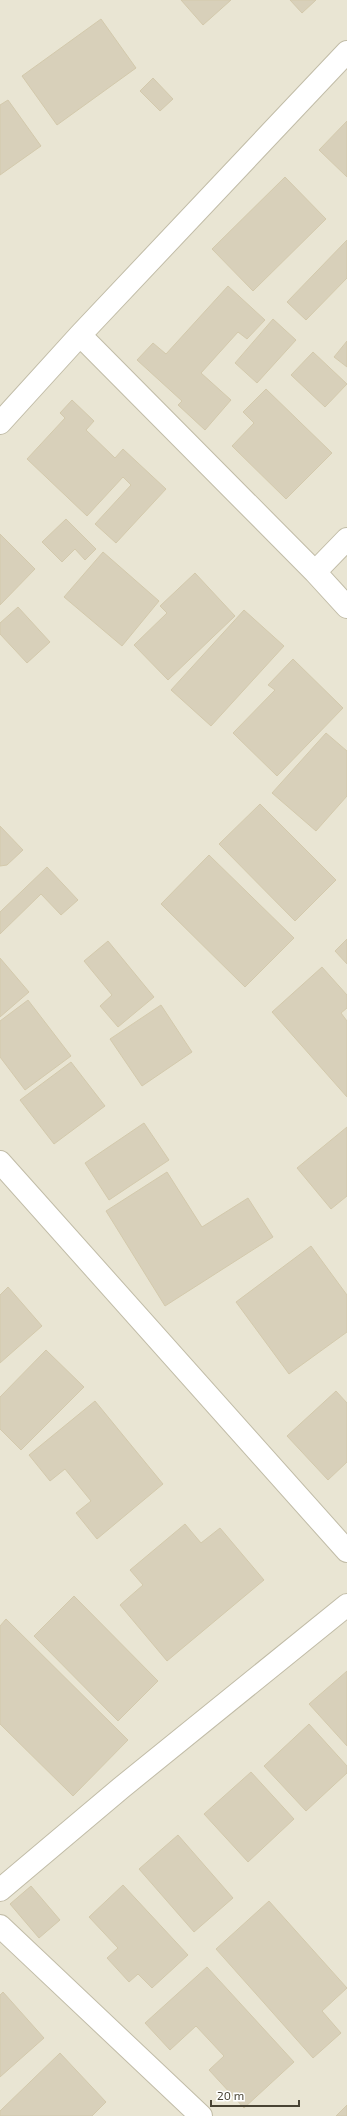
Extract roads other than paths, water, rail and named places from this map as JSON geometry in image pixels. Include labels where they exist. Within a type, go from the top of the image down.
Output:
[{"type":"street","points":[[0,423],[80,334],[347,52]]},
{"type":"street","points":[[80,334],[315,572],[347,608]]},
{"type":"street","points":[[315,572],[347,539]]},
{"type":"street","points":[[0,1162],[347,1551]]},
{"type":"street","points":[[0,1890],[121,1788],[347,1604]]},
{"type":"street","points":[[0,1926],[201,2116]]}]
